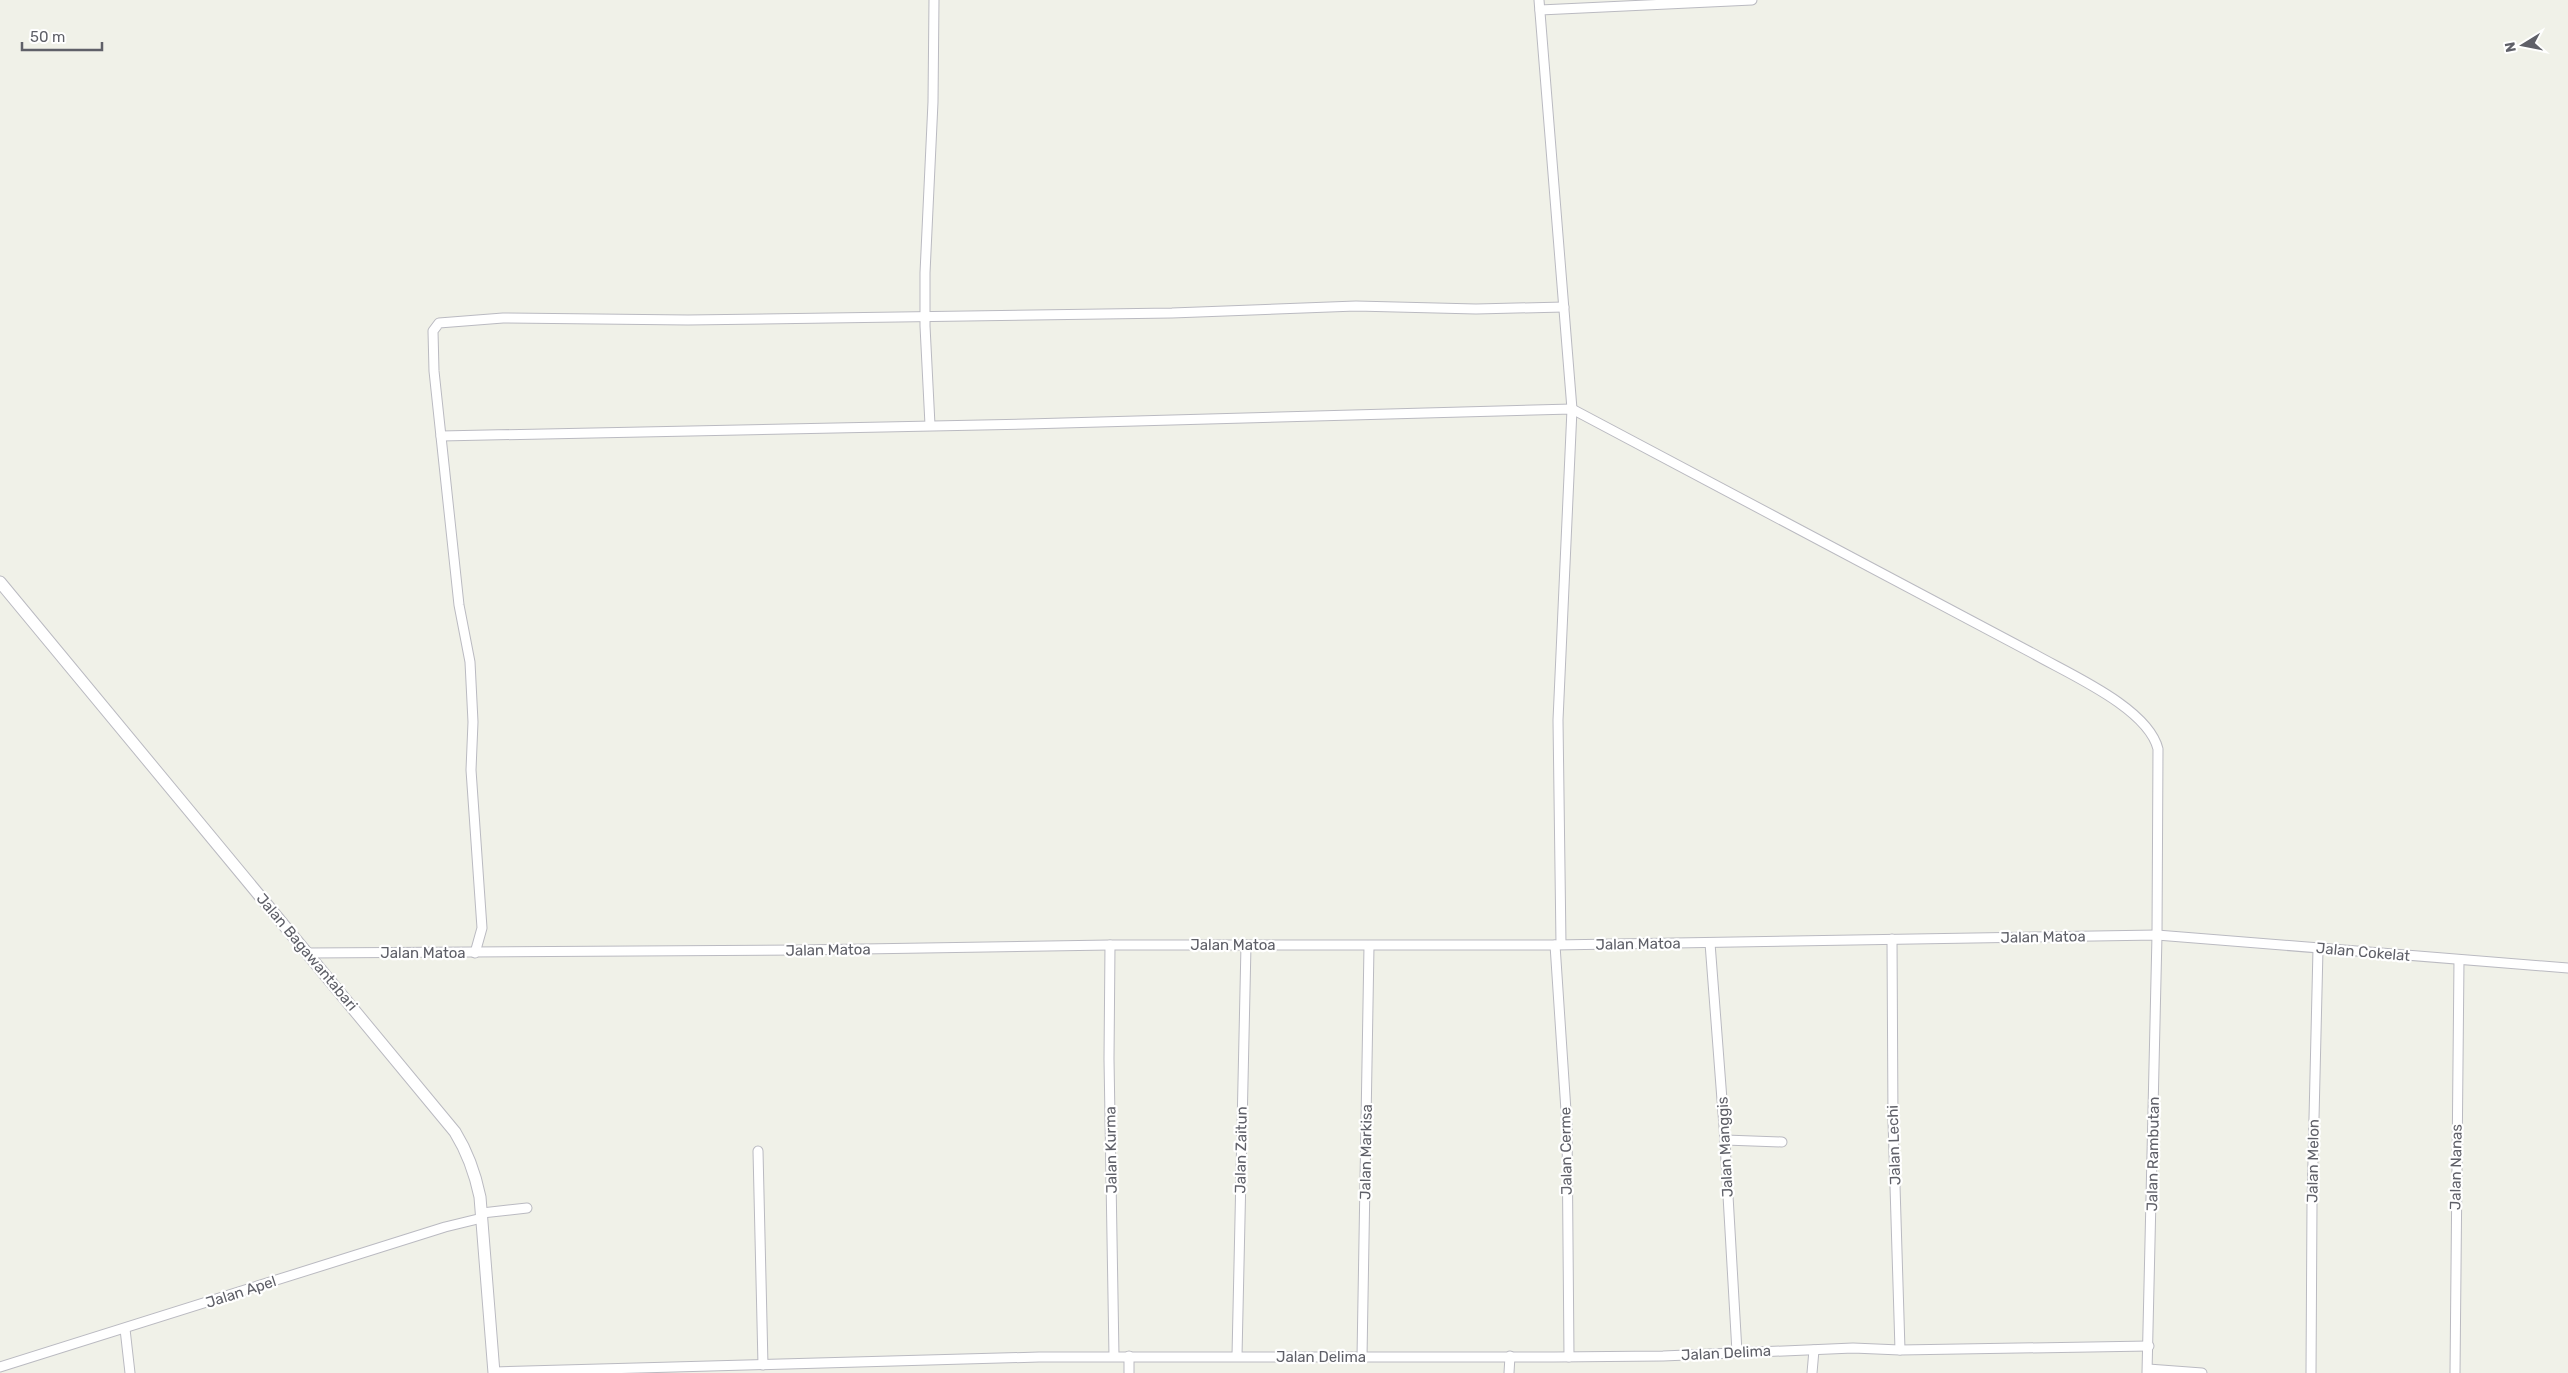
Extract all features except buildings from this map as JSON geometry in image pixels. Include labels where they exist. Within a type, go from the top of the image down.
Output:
[{"type":"street","points":[[930,425],[924,317],[933,102],[934,0]]},
{"type":"street","name":"Jalan Cerme","points":[[1539,0],[1572,409],[1558,720],[1558,945],[1567,1126],[1569,1357]]},
{"type":"street","points":[[1540,10],[1752,0]]},
{"type":"street","points":[[475,953],[482,928],[471,770],[470,662],[459,605],[441,436],[434,361],[434,327],[438,323],[503,318],[924,317],[1172,313],[1356,306],[1476,309],[1564,307]]},
{"type":"street","points":[[441,436],[1572,409]]},
{"type":"street","name":"Jalan Rambutan","points":[[1572,409],[2034,654],[2108,696],[2134,715],[2154,737],[2158,749],[2157,935],[2148,1371]]},
{"type":"street","name":"Jalan Bagawantabari","points":[[0,582],[455,1132],[466,1150],[476,1174],[482,1215],[494,1373]]},
{"type":"street","name":"Jalan Matoa","points":[[309,954],[1110,945],[1558,945],[2157,935]]},
{"type":"street","name":"Jalan Cokelat","points":[[2157,935],[2568,968]]},
{"type":"street","name":"Jalan Lechi","points":[[1892,939],[1893,1120],[1900,1282],[1900,1350]]},
{"type":"street","name":"Jalan Manggis","points":[[1710,943],[1725,1140],[1737,1352]]},
{"type":"street","name":"Jalan Kurma","points":[[1110,945],[1108,1059],[1114,1356]]},
{"type":"street","name":"Jalan Zaitun","points":[[1237,1356],[1246,945]]},
{"type":"street","name":"Jalan Markisa","points":[[1362,1357],[1369,946]]},
{"type":"street","name":"Jalan Melon","points":[[2312,1373],[2312,1183],[2318,949]]},
{"type":"street","name":"Jalan Nanas","points":[[2455,1373],[2459,960]]},
{"type":"street","points":[[1725,1140],[1782,1142]]},
{"type":"street","points":[[758,1151],[763,1365]]},
{"type":"street","name":"Jalan Apel","points":[[0,1367],[482,1215],[527,1208]]},
{"type":"street","points":[[125,1329],[130,1373]]},
{"type":"street","name":"Jalan Delima","points":[[494,1373],[1114,1356],[1306,1358],[1569,1357],[1663,1356],[1853,1348],[1900,1350],[2149,1346]]},
{"type":"street","points":[[1812,1373],[1814,1350]]},
{"type":"street","points":[[1129,1356],[1129,1373]]},
{"type":"street","points":[[1509,1373],[1510,1356]]},
{"type":"street","points":[[850,1363],[850,1373]]},
{"type":"street","points":[[2148,1371],[2202,1373]]}]
